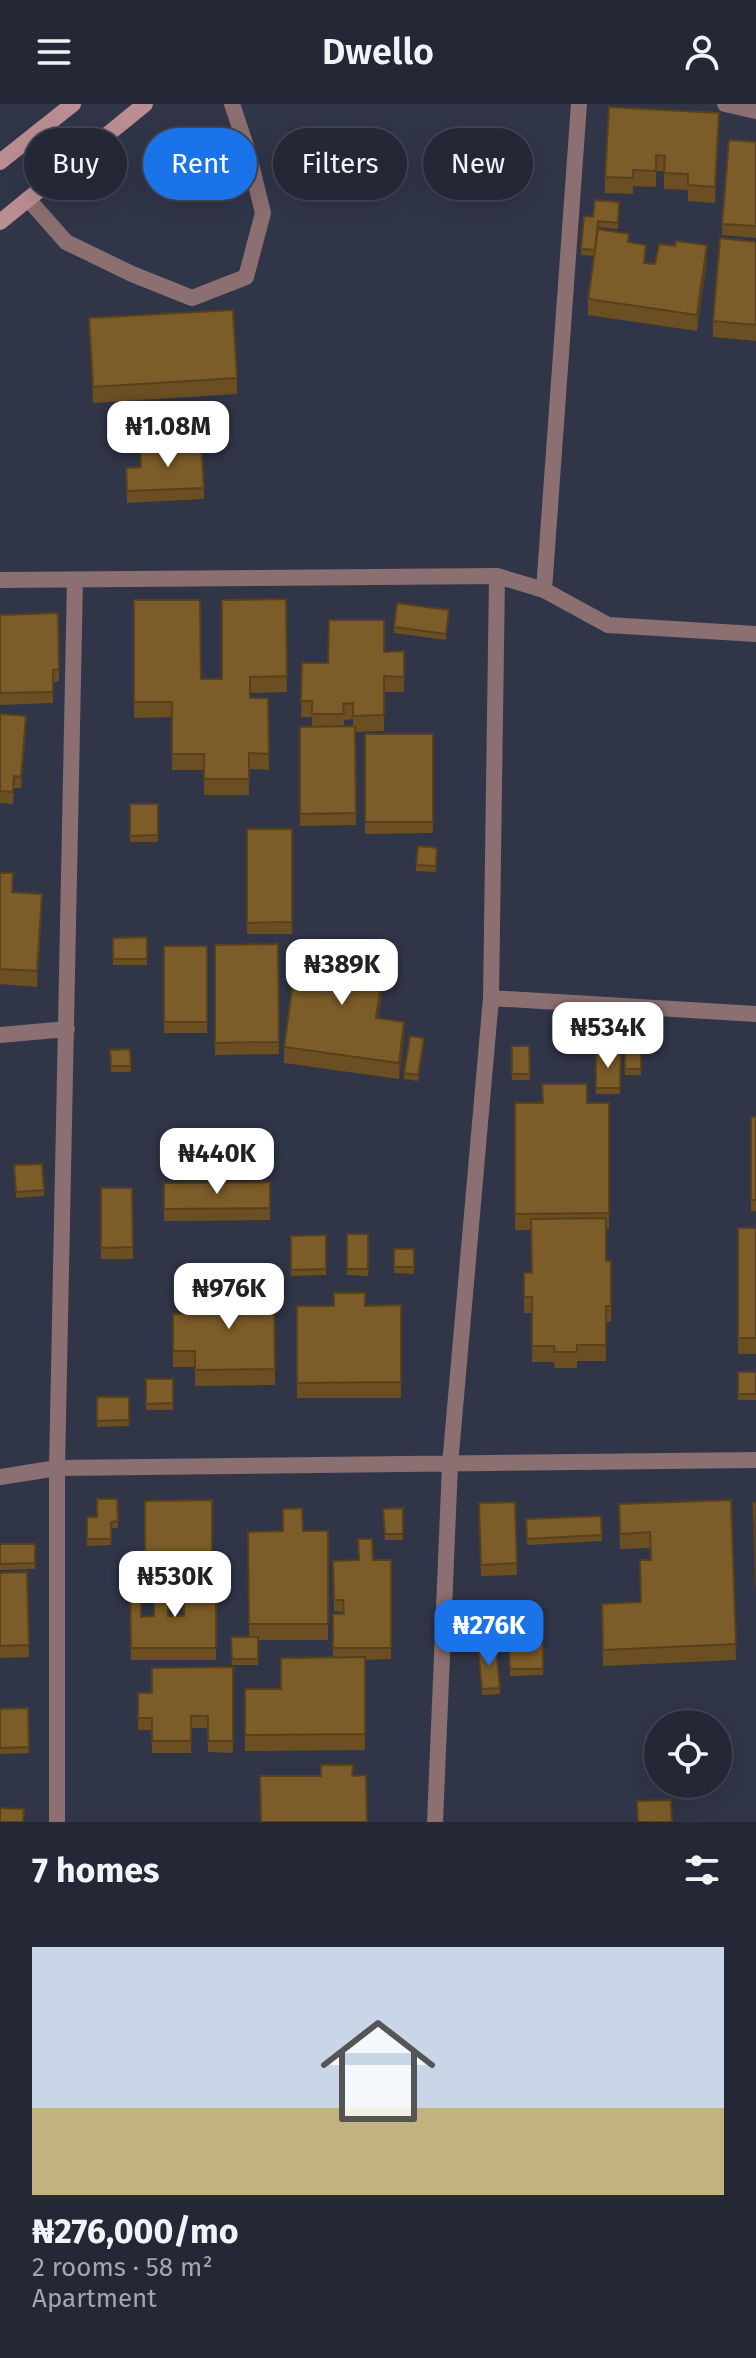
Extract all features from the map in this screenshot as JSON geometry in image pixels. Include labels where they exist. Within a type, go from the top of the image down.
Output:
[{"type":"main road","points":[[0,162],[73,104]]},
{"type":"main road","points":[[115,128],[145,104]]},
{"type":"main road","points":[[0,222],[27,200]]},
{"type":"street","points":[[29,200],[66,242],[132,274],[192,298],[246,277],[263,213],[232,104]]},
{"type":"street","points":[[544,590],[579,104]]},
{"type":"street","points":[[725,104],[756,111]]},
{"type":"street","points":[[435,1822],[450,1465],[491,998],[497,576]]},
{"type":"street","points":[[0,580],[497,576],[544,590],[608,625],[756,634]]},
{"type":"street","points":[[57,1822],[57,1468],[75,580]]},
{"type":"street","points":[[491,998],[756,1014]]},
{"type":"street","points":[[0,1035],[67,1029]]},
{"type":"street","points":[[0,1477],[57,1468],[756,1460]]},
{"type":"building","points":[[609,107],[719,113],[715,187],[688,185],[688,174],[664,173],[665,156],[656,155],[656,171],[633,170],[633,178],[605,177]]},
{"type":"building","points":[[729,140],[756,142],[756,226],[722,224]]},
{"type":"building","points":[[595,200],[619,202],[618,223],[598,221],[595,250],[581,249],[584,216],[593,217]]},
{"type":"building","points":[[598,229],[629,234],[628,242],[646,245],[644,263],[655,264],[659,244],[675,246],[676,241],[707,245],[697,315],[588,299]]},
{"type":"building","points":[[720,238],[756,242],[756,325],[713,321]]},
{"type":"building","points":[[233,310],[237,378],[93,387],[89,318]]},
{"type":"building","points":[[201,444],[204,488],[127,491],[126,468],[141,467],[140,447]]},
{"type":"building","points":[[286,599],[287,676],[250,677],[250,698],[268,698],[269,754],[249,753],[249,779],[204,779],[204,754],[172,754],[172,702],[134,702],[134,600],[200,600],[201,679],[222,679],[222,600]]},
{"type":"building","points":[[397,603],[449,610],[446,634],[394,627]]},
{"type":"building","points":[[58,613],[59,669],[53,670],[53,692],[0,693],[0,615]]},
{"type":"building","points":[[329,620],[384,620],[384,652],[404,651],[404,677],[384,676],[384,715],[353,716],[353,703],[343,704],[344,714],[312,714],[312,701],[301,701],[302,663],[328,663]]},
{"type":"building","points":[[0,714],[26,716],[21,777],[14,776],[13,792],[0,791]]},
{"type":"building","points":[[355,726],[356,813],[300,814],[300,727]]},
{"type":"building","points":[[365,734],[433,734],[433,822],[365,822]]},
{"type":"building","points":[[130,804],[158,804],[158,835],[130,836]]},
{"type":"building","points":[[247,829],[292,829],[292,922],[247,923]]},
{"type":"building","points":[[418,846],[437,848],[436,866],[416,865]]},
{"type":"building","points":[[0,873],[13,873],[12,892],[42,894],[37,971],[0,969]]},
{"type":"building","points":[[147,937],[147,959],[113,959],[113,938]]},
{"type":"building","points":[[278,944],[279,1042],[215,1043],[215,945]]},
{"type":"building","points":[[351,944],[386,948],[376,1018],[404,1022],[399,1063],[284,1047],[297,954],[348,961]]},
{"type":"building","points":[[164,946],[207,946],[207,1022],[164,1022]]},
{"type":"building","points":[[410,1036],[424,1038],[418,1075],[404,1073]]},
{"type":"building","points":[[512,1046],[529,1046],[530,1074],[512,1074]]},
{"type":"building","points":[[130,1049],[131,1066],[111,1066],[110,1050]]},
{"type":"building","points":[[641,1051],[641,1069],[625,1069],[625,1052]]},
{"type":"building","points":[[596,1052],[621,1052],[620,1088],[596,1088]]},
{"type":"building","points":[[542,1084],[587,1084],[587,1103],[609,1103],[609,1213],[515,1214],[515,1103],[543,1103]]},
{"type":"building","points":[[751,1117],[756,1117],[756,1200],[751,1200]]},
{"type":"building","points":[[42,1164],[44,1190],[16,1192],[14,1165]]},
{"type":"building","points":[[270,1182],[270,1208],[164,1209],[164,1183]]},
{"type":"building","points":[[101,1188],[132,1188],[133,1247],[101,1248]]},
{"type":"building","points":[[606,1218],[606,1261],[611,1261],[611,1306],[606,1306],[606,1345],[577,1345],[577,1352],[555,1352],[554,1346],[532,1346],[532,1297],[524,1297],[524,1273],[532,1273],[531,1219]]},
{"type":"building","points":[[738,1228],[756,1228],[756,1338],[738,1338]]},
{"type":"building","points":[[347,1234],[368,1234],[368,1269],[347,1269]]},
{"type":"building","points":[[326,1235],[326,1269],[291,1270],[291,1236]]},
{"type":"building","points":[[394,1249],[414,1249],[414,1267],[394,1267]]},
{"type":"building","points":[[195,1293],[274,1293],[275,1369],[195,1370],[195,1351],[173,1351],[173,1314],[195,1313]]},
{"type":"building","points":[[334,1293],[365,1293],[365,1306],[401,1305],[401,1382],[297,1383],[297,1306],[334,1306]]},
{"type":"building","points":[[738,1372],[756,1372],[756,1394],[738,1394]]},
{"type":"building","points":[[146,1379],[173,1379],[173,1403],[146,1404]]},
{"type":"building","points":[[97,1397],[129,1397],[129,1420],[97,1421]]},
{"type":"building","points":[[97,1499],[117,1499],[118,1521],[111,1522],[111,1539],[87,1539],[87,1517],[97,1517]]},
{"type":"building","points":[[212,1500],[212,1576],[145,1577],[145,1501]]},
{"type":"building","points":[[731,1500],[736,1644],[603,1650],[602,1604],[641,1602],[640,1560],[651,1560],[650,1532],[620,1534],[619,1504]]},
{"type":"building","points":[[515,1502],[517,1563],[481,1565],[479,1503]]},
{"type":"building","points":[[756,1502],[756,1586],[753,1503]]},
{"type":"building","points":[[302,1508],[303,1531],[328,1531],[328,1624],[249,1624],[248,1532],[283,1531],[283,1509]]},
{"type":"building","points":[[403,1508],[403,1534],[385,1534],[383,1509]]},
{"type":"building","points":[[601,1516],[602,1535],[527,1539],[526,1519]]},
{"type":"building","points":[[358,1539],[372,1539],[373,1560],[391,1560],[391,1648],[333,1648],[333,1614],[344,1614],[343,1600],[334,1600],[333,1561],[359,1560]]},
{"type":"building","points":[[0,1544],[35,1544],[35,1563],[0,1564]]},
{"type":"building","points":[[27,1572],[29,1645],[0,1646],[0,1573]]},
{"type":"building","points":[[168,1584],[168,1616],[184,1616],[184,1584],[216,1584],[216,1648],[131,1648],[130,1585],[141,1585],[141,1617],[154,1616],[154,1585]]},
{"type":"building","points":[[231,1637],[258,1637],[258,1659],[232,1659]]},
{"type":"building","points":[[543,1644],[543,1669],[510,1669],[509,1645]]},
{"type":"building","points":[[496,1646],[500,1688],[482,1689],[478,1648]]},
{"type":"building","points":[[365,1657],[365,1734],[245,1735],[245,1689],[281,1689],[281,1658]]},
{"type":"building","points":[[233,1667],[233,1741],[208,1741],[208,1716],[191,1716],[191,1741],[152,1741],[152,1718],[138,1718],[138,1693],[152,1693],[152,1668]]},
{"type":"building","points":[[28,1708],[29,1747],[0,1748],[0,1709]]},
{"type":"building","points":[[321,1765],[353,1765],[352,1776],[366,1775],[367,1822],[261,1822],[260,1776],[321,1776]]},
{"type":"building","points":[[671,1800],[672,1822],[638,1822],[637,1801]]},
{"type":"building","points":[[0,1808],[24,1809],[23,1822],[0,1822]]}]
